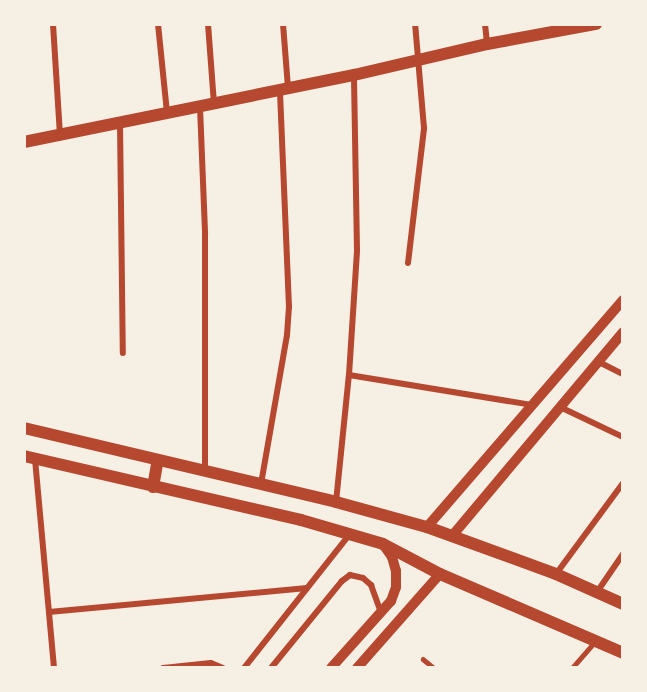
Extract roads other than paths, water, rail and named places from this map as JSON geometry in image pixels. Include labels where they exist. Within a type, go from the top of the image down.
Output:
[{"type":"main road","points":[[24,142],[354,75],[546,29],[596,24]]},
{"type":"main road","points":[[24,428],[336,502],[427,527],[556,574],[623,604]]},
{"type":"main road","points":[[30,457],[301,520],[383,544],[440,574],[623,653]]},
{"type":"main road","points":[[153,487],[158,460]]},
{"type":"street","points":[[53,24],[60,135]]},
{"type":"street","points":[[158,24],[167,114]]},
{"type":"street","points":[[208,24],[214,104]]},
{"type":"street","points":[[261,484],[290,307],[282,24]]},
{"type":"street","points":[[408,263],[424,128],[415,24]]},
{"type":"street","points":[[485,24],[487,44]]},
{"type":"street","points":[[336,502],[349,375],[357,250],[354,75]]},
{"type":"street","points":[[200,107],[205,234],[205,471]]},
{"type":"street","points":[[120,123],[123,353]]},
{"type":"street","points":[[427,527],[623,300]]},
{"type":"street","points":[[452,536],[623,332]]},
{"type":"street","points":[[597,361],[623,374]]},
{"type":"street","points":[[349,375],[533,405]]},
{"type":"street","points":[[559,407],[623,437]]},
{"type":"street","points":[[30,457],[54,668]]},
{"type":"street","points":[[556,574],[623,483]]},
{"type":"street","points":[[244,668],[350,534]]},
{"type":"street","points":[[331,668],[391,601],[396,579],[392,557],[383,544]]},
{"type":"street","points":[[597,592],[623,554]]},
{"type":"street","points":[[357,668],[440,574]]},
{"type":"street","points":[[271,668],[342,581],[350,575],[363,578],[370,585],[381,614]]},
{"type":"street","points":[[49,612],[307,588]]},
{"type":"street","points":[[163,668],[211,663],[223,668]]},
{"type":"lane","points":[[572,668],[595,641]]},
{"type":"lane","points":[[423,658],[434,668]]}]
